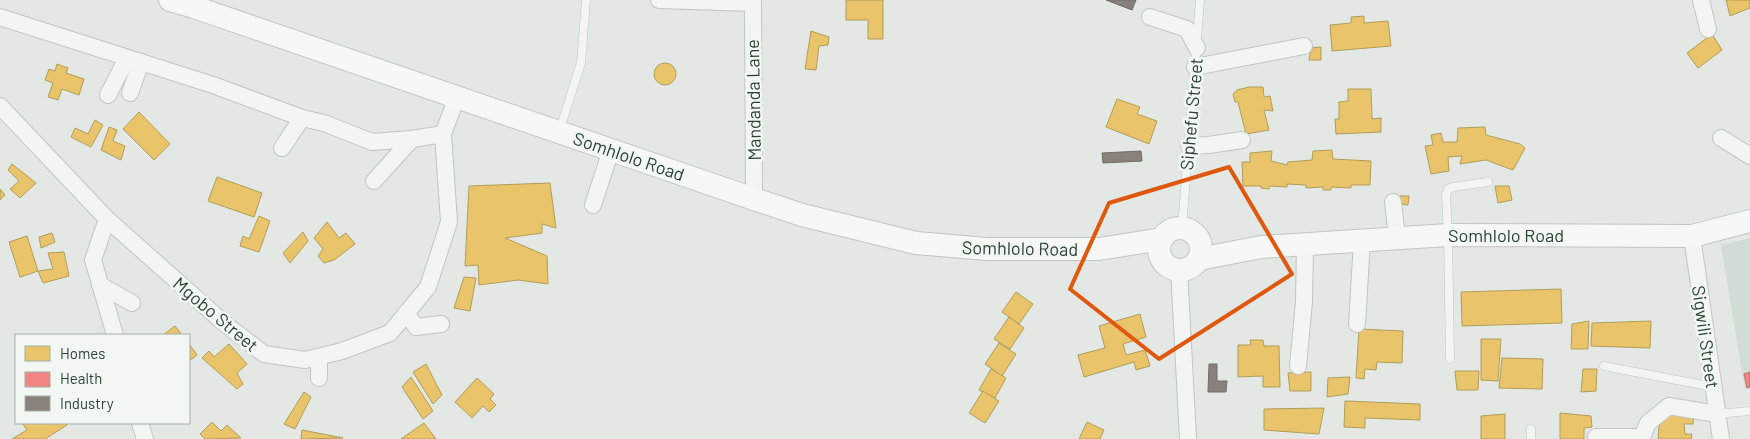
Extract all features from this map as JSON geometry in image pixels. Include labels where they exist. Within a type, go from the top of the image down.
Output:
[{"type":"main road","name":"Somhlolo Road","points":[[170,0],[802,215],[916,243],[987,249],[1099,249],[1162,238],[1170,230],[1190,232],[1260,247]]},
{"type":"main road","name":"Somhlolo Road","points":[[1099,249],[1171,265],[1190,267],[1199,259],[1260,247],[1448,235],[1692,236],[1750,220]]},
{"type":"main road","points":[[1190,232],[1201,247],[1199,259]]},
{"type":"main road","points":[[1162,238],[1160,250],[1171,265]]},
{"type":"street","points":[[659,0],[753,2]]},
{"type":"street","points":[[1701,0],[1708,29]]},
{"type":"street","name":"Mandanda Lane","points":[[753,2],[754,199]]},
{"type":"street","points":[[1150,16],[1187,29],[1197,48]]},
{"type":"street","points":[[0,18],[213,85],[302,118],[324,123],[372,142],[443,134]]},
{"type":"street","points":[[1196,67],[1304,46]]},
{"type":"street","points":[[130,93],[134,60]]},
{"type":"street","points":[[108,96],[134,60]]},
{"type":"street","name":"Mgobo Street","points":[[0,106],[108,219],[224,323],[264,354],[305,360],[342,351],[390,333],[428,287],[449,222],[443,134],[457,97]]},
{"type":"street","points":[[282,148],[302,118]]},
{"type":"street","points":[[1722,138],[1750,156]]},
{"type":"street","points":[[374,182],[412,139]]},
{"type":"street","points":[[1189,146],[1242,140]]},
{"type":"street","points":[[593,205],[611,150]]},
{"type":"street","points":[[1393,202],[1397,238]]},
{"type":"street","points":[[108,219],[94,260],[114,334]]},
{"type":"street","name":"Sigwili Street","points":[[1692,236],[1721,439]]},
{"type":"street","points":[[1357,324],[1362,240]]},
{"type":"street","points":[[1298,366],[1304,302],[1305,244]]},
{"type":"street","points":[[1171,265],[1188,439]]},
{"type":"street","points":[[100,286],[132,303]]},
{"type":"street","points":[[406,313],[416,327],[441,324]]},
{"type":"street","points":[[319,357],[319,378]]},
{"type":"street","points":[[1596,437],[1642,437],[1648,423],[1670,406],[1717,414]]},
{"type":"street","points":[[140,424],[145,439]]},
{"type":"lane","points":[[559,132],[581,63],[586,0]]},
{"type":"lane","name":"Siphefu Street","points":[[1190,232],[1189,146],[1200,0]]},
{"type":"lane","points":[[1450,359],[1446,195],[1448,189],[1453,187],[1488,182]]},
{"type":"lane","points":[[1604,366],[1713,387]]},
{"type":"lane","points":[[1717,414],[1750,411]]},
{"type":"lane","points":[[1531,429],[1531,439]]},
{"type":"highlighted area","points":[[1229,167],[1292,274],[1159,359],[1070,289],[1109,203]]},
{"type":"shaded area","points":[[1750,238],[1750,387],[1745,389],[1721,245]]},
{"type":"building: Homes","points":[[846,0],[883,0],[883,39],[868,39],[868,20],[846,20]]},
{"type":"building: Homes","points":[[1726,0],[1750,0],[1750,8],[1730,16]]},
{"type":"building: Homes","points":[[1364,16],[1364,23],[1388,21],[1391,46],[1332,51],[1330,25],[1351,23],[1351,17]]},
{"type":"building: Homes","points":[[811,31],[829,37],[828,45],[819,46],[816,70],[805,69]]},
{"type":"building: Homes","points":[[1712,34],[1722,50],[1698,68],[1687,53]]},
{"type":"building: Homes","points":[[1321,47],[1321,60],[1309,60],[1311,48]]},
{"type":"building: Homes","points":[[665,63],[673,66],[676,74],[673,82],[665,85],[657,82],[654,74],[657,66]]},
{"type":"building: Homes","points":[[57,64],[68,68],[66,73],[84,79],[79,95],[62,89],[58,100],[48,97],[53,83],[45,80],[49,69],[55,71]]},
{"type":"building: Homes","points":[[1249,87],[1263,87],[1264,97],[1270,96],[1273,111],[1264,110],[1269,130],[1246,134],[1238,102],[1235,102],[1233,94],[1237,90]]},
{"type":"building: Homes","points":[[1348,89],[1371,89],[1372,119],[1381,118],[1381,132],[1336,134],[1335,119],[1339,119],[1339,102],[1348,101]]},
{"type":"building: Homes","points":[[1117,99],[1140,107],[1137,114],[1157,121],[1149,144],[1106,127]]},
{"type":"building: Homes","points":[[139,112],[170,144],[154,160],[123,129]]},
{"type":"building: Homes","points":[[95,120],[103,125],[91,147],[71,137],[75,128],[88,134]]},
{"type":"building: Homes","points":[[109,127],[117,130],[113,141],[125,146],[121,160],[101,150]]},
{"type":"building: Homes","points":[[1485,127],[1486,135],[1520,144],[1525,148],[1513,170],[1486,160],[1460,164],[1462,156],[1448,157],[1449,171],[1431,174],[1425,146],[1433,145],[1431,135],[1441,133],[1443,142],[1457,142],[1458,128]]},
{"type":"building: Homes","points":[[1332,150],[1333,159],[1371,161],[1370,185],[1351,185],[1351,188],[1331,187],[1331,190],[1323,190],[1323,187],[1306,188],[1306,185],[1287,184],[1287,187],[1269,186],[1269,189],[1261,188],[1261,186],[1243,186],[1242,162],[1250,162],[1250,153],[1272,151],[1271,161],[1287,165],[1288,162],[1312,160],[1313,151]]},
{"type":"building: Homes","points":[[12,164],[36,183],[20,198],[10,189],[19,181],[8,170]]},
{"type":"building: Homes","points":[[217,177],[262,193],[254,217],[208,201]]},
{"type":"building: Homes","points":[[550,183],[556,228],[542,224],[542,233],[505,238],[547,256],[548,284],[518,280],[479,285],[478,265],[465,266],[469,186]]},
{"type":"building: Homes","points":[[1495,186],[1509,186],[1512,200],[1498,203]]},
{"type":"building: Homes","points":[[0,189],[5,195],[0,200]]},
{"type":"building: Homes","points":[[1400,196],[1409,196],[1408,205],[1398,204]]},
{"type":"building: Homes","points":[[259,216],[270,221],[259,252],[240,246],[243,236],[249,239]]},
{"type":"building: Homes","points":[[327,222],[339,238],[346,233],[355,244],[334,260],[324,263],[318,256],[323,249],[314,238]]},
{"type":"building: Homes","points":[[303,232],[308,241],[290,263],[283,253]]},
{"type":"building: Homes","points":[[52,233],[55,242],[41,248],[39,237]]},
{"type":"building: Homes","points":[[27,236],[38,271],[20,277],[9,242]]},
{"type":"building: Homes","points":[[64,252],[69,276],[43,283],[38,271],[53,269],[48,253]]},
{"type":"building: Homes","points":[[464,277],[476,278],[470,311],[454,308]]},
{"type":"building: Homes","points":[[1561,289],[1562,323],[1462,326],[1461,292]]},
{"type":"building: Homes","points":[[1016,292],[1033,304],[1019,324],[1002,312]]},
{"type":"building: Homes","points":[[1140,314],[1146,337],[1123,344],[1126,355],[1145,350],[1150,366],[1136,370],[1134,362],[1084,377],[1078,355],[1105,348],[1099,326]]},
{"type":"building: Homes","points":[[1009,317],[1024,328],[1010,349],[994,339]]},
{"type":"building: Homes","points":[[1589,321],[1588,349],[1571,349],[1572,324]]},
{"type":"building: Homes","points":[[1651,321],[1650,348],[1591,346],[1592,323]]},
{"type":"building: Homes","points":[[175,326],[181,334],[164,334]]},
{"type":"building: Homes","points":[[1359,329],[1403,331],[1402,363],[1377,362],[1376,370],[1365,369],[1364,379],[1356,378]]},
{"type":"building: Homes","points":[[1481,339],[1501,339],[1498,381],[1481,380]]},
{"type":"building: Homes","points":[[1250,340],[1263,340],[1264,346],[1279,346],[1280,387],[1263,387],[1263,376],[1238,377],[1238,345],[1251,345]]},
{"type":"building: Homes","points":[[999,343],[1016,354],[1002,376],[985,364]]},
{"type":"building: Homes","points":[[229,344],[247,364],[237,373],[243,384],[237,389],[202,358],[209,351],[214,357]]},
{"type":"building: Homes","points":[[190,345],[197,355],[190,360]]},
{"type":"building: Homes","points":[[1502,358],[1543,359],[1542,389],[1499,388]]},
{"type":"building: Homes","points":[[426,364],[442,395],[433,404],[413,372]]},
{"type":"building: Homes","points":[[991,369],[1006,378],[995,398],[979,390]]},
{"type":"building: Homes","points":[[1583,369],[1597,369],[1596,391],[1581,392]]},
{"type":"building: Homes","points":[[1455,371],[1479,371],[1478,390],[1457,390]]},
{"type":"building: Homes","points":[[1311,372],[1311,391],[1290,391],[1288,373]]},
{"type":"building: Homes","points":[[411,377],[433,411],[423,419],[402,387]]},
{"type":"building: Homes","points":[[1350,377],[1348,394],[1327,397],[1328,378]]},
{"type":"building: Homes","points":[[477,378],[494,394],[490,399],[496,405],[489,412],[483,406],[472,418],[455,402]]},
{"type":"building: Homes","points":[[983,391],[999,401],[985,423],[969,413]]},
{"type":"building: Homes","points":[[304,392],[311,397],[295,429],[284,424]]},
{"type":"building: Homes","points":[[1345,401],[1420,404],[1420,420],[1365,418],[1365,428],[1344,427]]},
{"type":"building: Homes","points":[[1324,408],[1319,434],[1264,430],[1264,409]]},
{"type":"building: Homes","points":[[1560,413],[1591,416],[1592,427],[1584,428],[1584,439],[1560,439]]},
{"type":"building: Homes","points":[[1505,414],[1505,439],[1481,439],[1481,416]]},
{"type":"building: Homes","points":[[1660,414],[1694,416],[1693,424],[1684,424],[1685,434],[1692,434],[1691,439],[1658,439]]},
{"type":"building: Homes","points":[[212,422],[221,431],[227,425],[241,438],[205,439],[200,434]]},
{"type":"building: Homes","points":[[1087,422],[1104,430],[1100,439],[1079,439]]},
{"type":"building: Homes","points":[[424,423],[436,439],[401,439]]},
{"type":"building: Homes","points":[[23,424],[67,425],[45,439],[12,439],[27,430]]},
{"type":"building: Homes","points":[[302,430],[343,438],[301,439]]},
{"type":"building: Health","points":[[1750,372],[1750,387],[1747,388],[1744,374]]},
{"type":"building: Industry","points":[[1106,0],[1136,0],[1132,10]]},
{"type":"building: Industry","points":[[1141,151],[1142,161],[1103,163],[1102,153]]},
{"type":"building: Industry","points":[[1209,364],[1217,364],[1217,381],[1227,381],[1226,392],[1208,392]]}]
